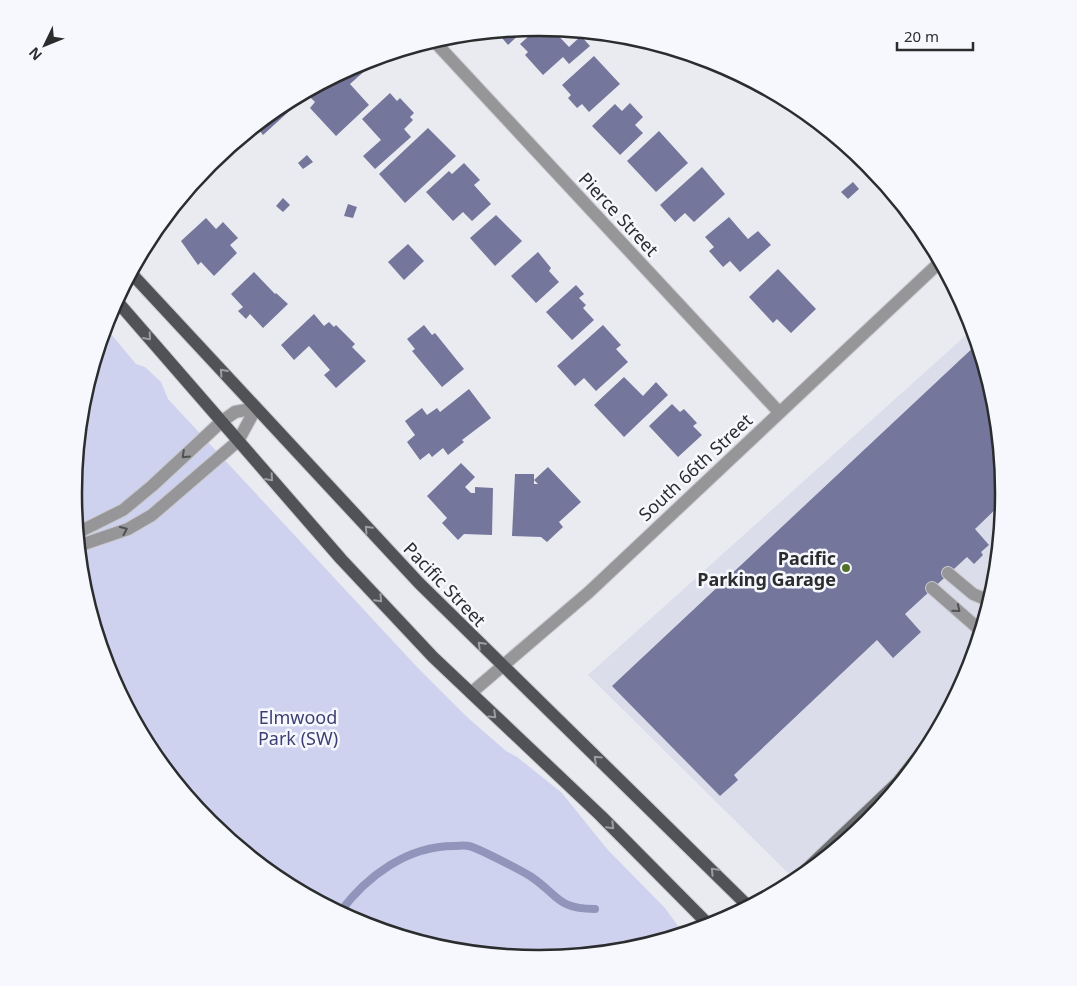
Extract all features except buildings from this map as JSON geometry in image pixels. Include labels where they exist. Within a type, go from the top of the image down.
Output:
[{"type":"main road","name":"Pacific Street","points":[[136,278],[419,583],[744,902]]},
{"type":"main road","points":[[122,307],[341,560],[471,693],[601,816],[702,919]]},
{"type":"street","name":"Pierce Street","points":[[440,47],[779,412]]},
{"type":"street","name":"South 66th Street","points":[[471,693],[589,592],[935,267]]},
{"type":"street","points":[[84,530],[123,510],[152,486],[221,422],[235,412],[256,408]]},
{"type":"street","points":[[85,544],[128,529],[152,515],[238,441],[256,408]]},
{"type":"street","points":[[948,573],[973,594],[983,598]]},
{"type":"street","points":[[932,588],[975,626]]},
{"type":"shaded area","name":"Pacific Parking Garage","points":[[967,335],[980,375],[991,433],[994,463],[994,523],[991,553],[980,611],[971,640],[948,695],[918,747],[882,794],[840,836],[790,875],[588,675]]},
{"type":"green space","name":"Elmwood Park (SW)","points":[[111,334],[136,364],[145,367],[161,382],[168,399],[417,667],[467,717],[506,751],[517,757],[562,793],[607,849],[665,908],[679,928],[628,941],[598,946],[538,950],[479,946],[449,941],[392,926],[336,903],[310,889],[260,855],[216,816],[176,771],[143,721],[117,668],[97,611],[86,553],[83,523],[83,463],[86,433],[97,375]]},
{"type":"waterway","points":[[345,907],[376,875],[404,857],[437,847],[469,846],[525,873],[565,904],[572,907],[595,909]]},
{"type":"place","name":"Pacific Parking Garage","points":[[846,568]]}]
